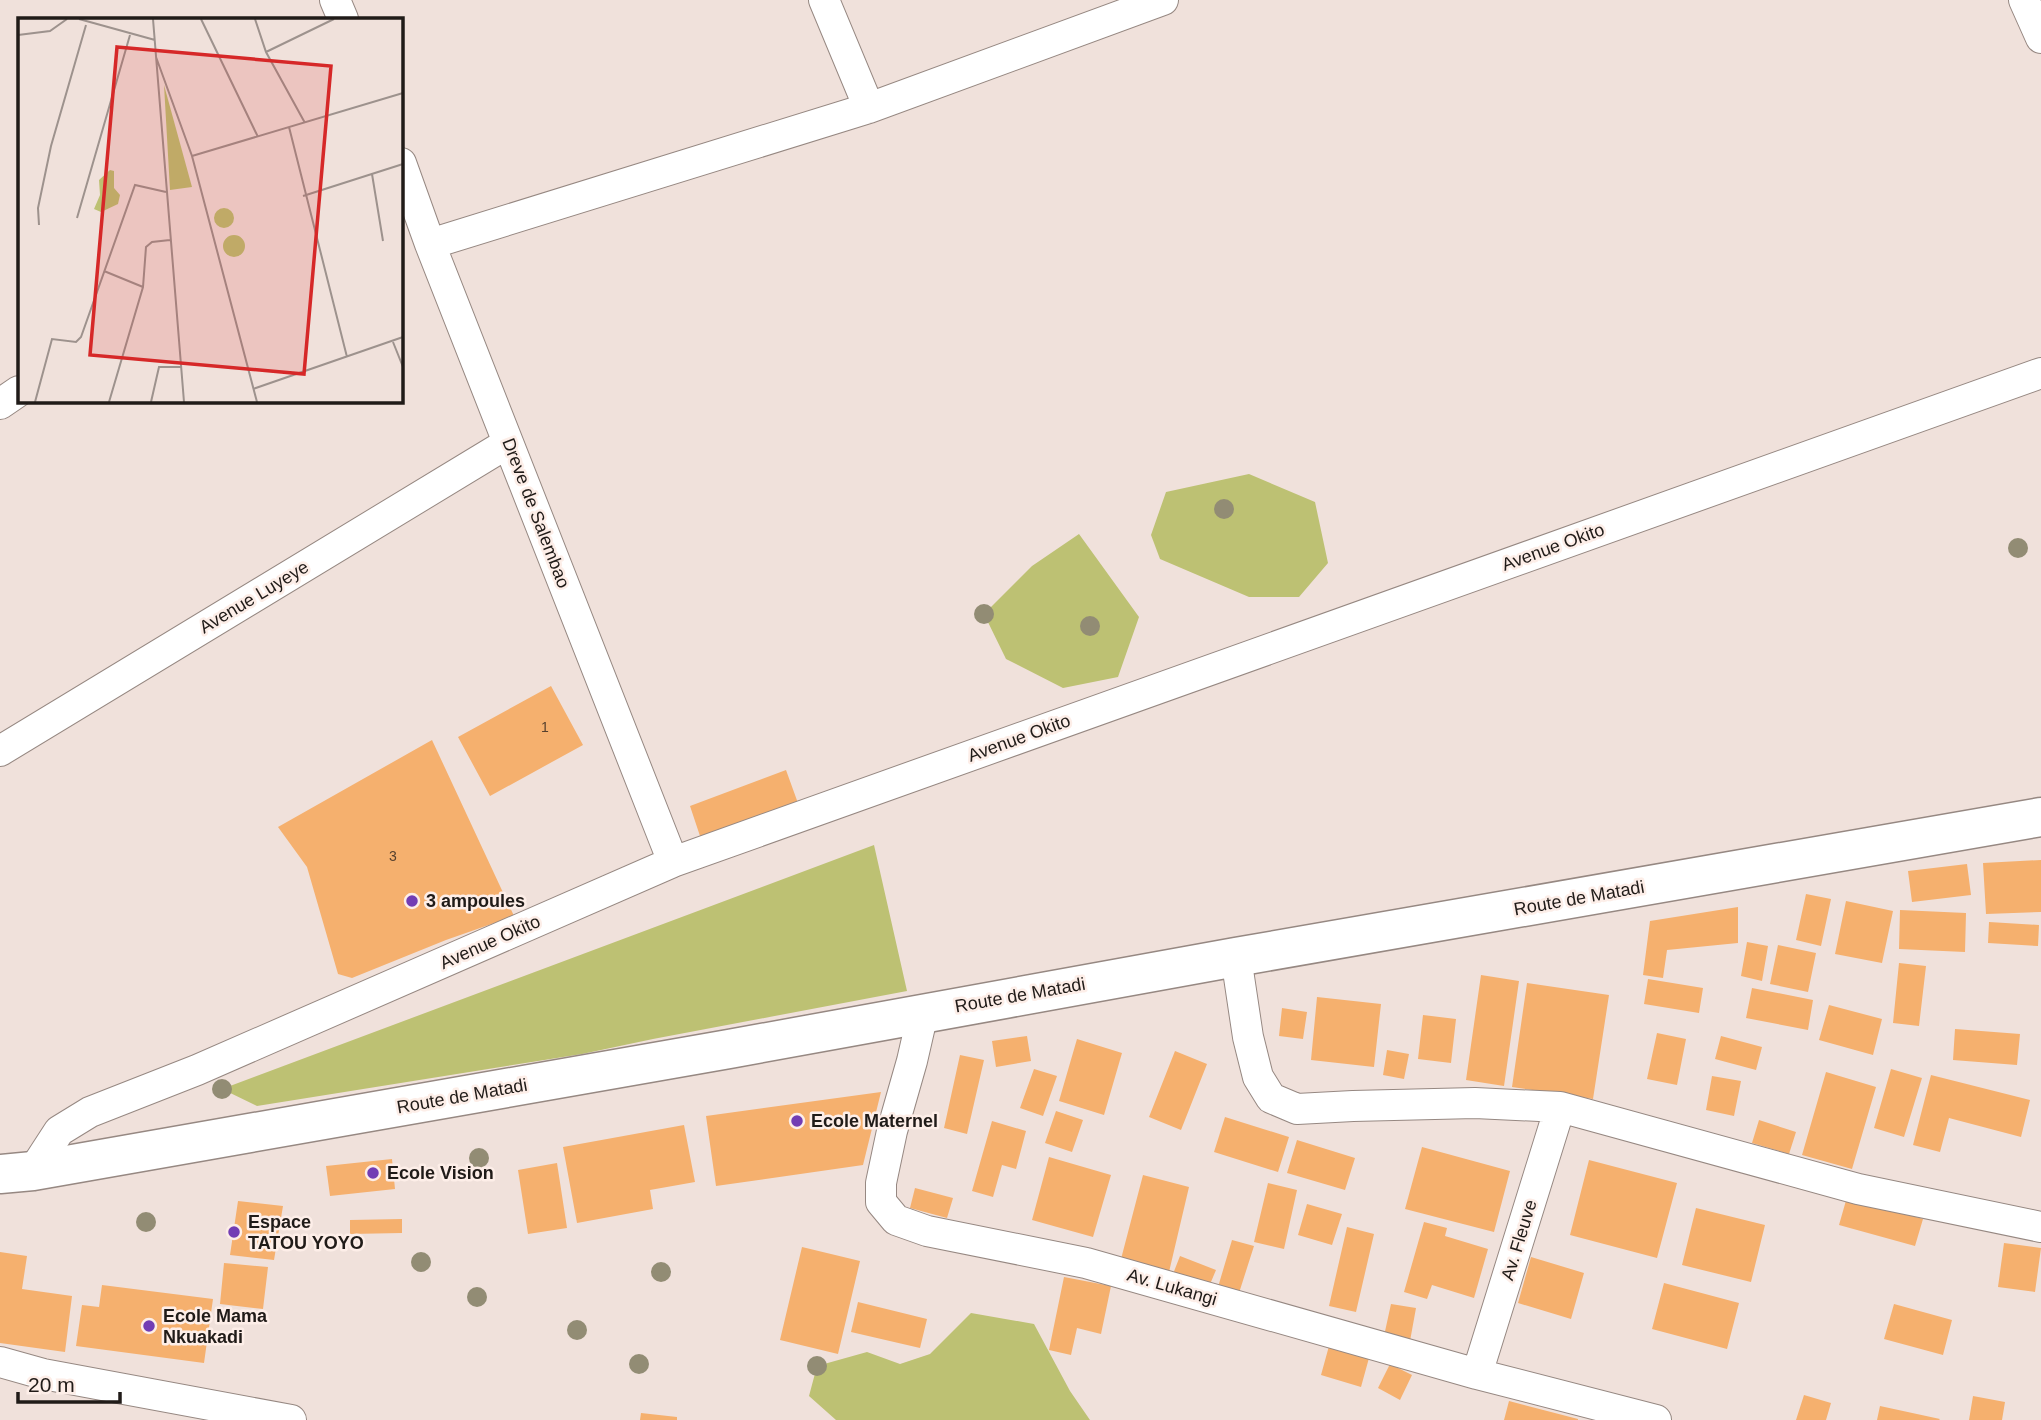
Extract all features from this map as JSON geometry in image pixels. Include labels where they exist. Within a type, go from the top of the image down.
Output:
[{"type":"main road","name":"Route de Matadi","points":[[17,1173],[2041,817]]},
{"type":"street","points":[[335,0],[343,18]]},
{"type":"street","points":[[824,0],[869,108]]},
{"type":"street","points":[[430,244],[869,108],[1163,0]]},
{"type":"street","points":[[2024,0],[2041,38]]},
{"type":"street","name":"Dreve de Salembao","points":[[402,166],[430,244],[673,862]]},
{"type":"street","name":"Avenue Okito","points":[[17,1173],[59,1131],[90,1112],[197,1070],[673,862],[2041,373]]},
{"type":"street","points":[[0,404],[18,392]]},
{"type":"street","name":"Avenue Luyeye","points":[[0,751],[508,443]]},
{"type":"street","points":[[1236,957],[1248,1037],[1258,1077],[1271,1098],[1297,1110],[1475,1103],[1560,1107],[1858,1189],[2041,1227]]},
{"type":"street","name":"Av. Lukangi","points":[[923,1013],[881,1183],[881,1202],[896,1220],[927,1231],[1086,1262],[1477,1374],[1656,1420]]},
{"type":"street","name":"Av. Fleuve","points":[[1477,1374],[1560,1107]]},
{"type":"street","points":[[0,1362],[43,1374],[291,1420]]},
{"type":"green space","points":[[1249,474],[1315,502],[1328,563],[1299,597],[1249,597],[1160,559],[1151,535],[1166,492]]},
{"type":"green space","points":[[1079,534],[1139,617],[1118,677],[1063,688],[1006,659],[984,614],[1032,566]]},
{"type":"green space","points":[[874,845],[907,991],[582,1054],[257,1106],[222,1089]]},
{"type":"green space","points":[[971,1313],[1034,1324],[1070,1391],[1090,1420],[836,1420],[809,1396],[817,1366],[867,1352],[900,1364],[930,1354]]},
{"type":"building","points":[[551,686],[583,745],[490,796],[458,737]]},
{"type":"building","name":"3 ampoules","points":[[432,740],[514,916],[352,978],[338,974],[307,867],[278,827]]},
{"type":"building","points":[[786,770],[799,806],[702,842],[690,806]]},
{"type":"building","points":[[2041,860],[2041,912],[1986,914],[1983,863]]},
{"type":"building","points":[[1967,864],[1971,895],[1912,902],[1908,871]]},
{"type":"building","points":[[1806,894],[1831,899],[1821,946],[1796,940]]},
{"type":"building","points":[[1846,901],[1893,911],[1882,963],[1835,954]]},
{"type":"building","points":[[1738,907],[1738,943],[1667,950],[1663,978],[1643,975],[1650,921]]},
{"type":"building","points":[[1900,910],[1966,913],[1965,952],[1899,949]]},
{"type":"building","points":[[1989,922],[2039,925],[2038,946],[1988,943]]},
{"type":"building","points":[[1747,942],[1768,946],[1762,981],[1741,976]]},
{"type":"building","points":[[1778,945],[1816,953],[1808,992],[1770,984]]},
{"type":"building","points":[[1899,963],[1926,966],[1919,1026],[1893,1023]]},
{"type":"building","points":[[1481,975],[1519,981],[1504,1086],[1466,1080]]},
{"type":"building","points":[[1648,979],[1703,988],[1699,1013],[1644,1004]]},
{"type":"building","points":[[1527,983],[1609,995],[1593,1099],[1512,1087]]},
{"type":"building","points":[[1752,988],[1813,1000],[1808,1030],[1746,1018]]},
{"type":"building","points":[[1317,997],[1381,1004],[1374,1067],[1311,1060]]},
{"type":"building","points":[[1829,1005],[1882,1019],[1873,1055],[1819,1040]]},
{"type":"building","points":[[1282,1008],[1307,1012],[1303,1039],[1279,1036]]},
{"type":"building","points":[[1423,1015],[1456,1019],[1451,1063],[1418,1059]]},
{"type":"building","points":[[1955,1029],[2020,1034],[2017,1065],[1953,1060]]},
{"type":"building","points":[[1657,1033],[1686,1039],[1677,1085],[1647,1079]]},
{"type":"building","points":[[1027,1036],[1031,1061],[996,1067],[992,1041]]},
{"type":"building","points":[[1721,1036],[1762,1047],[1756,1070],[1715,1059]]},
{"type":"building","points":[[1077,1039],[1122,1053],[1104,1115],[1059,1101]]},
{"type":"building","points":[[1387,1050],[1409,1054],[1404,1079],[1383,1075]]},
{"type":"building","points":[[1175,1051],[1207,1064],[1181,1130],[1149,1117]]},
{"type":"building","points":[[960,1055],[984,1060],[967,1134],[944,1128]]},
{"type":"building","points":[[1034,1069],[1057,1076],[1043,1116],[1020,1108]]},
{"type":"building","points":[[1891,1069],[1922,1078],[1904,1137],[1874,1128]]},
{"type":"building","points":[[1826,1072],[1876,1087],[1852,1169],[1802,1155]]},
{"type":"building","points":[[1931,1075],[2030,1100],[2021,1137],[1949,1118],[1940,1152],[1913,1145]]},
{"type":"building","points":[[1712,1076],[1741,1081],[1734,1116],[1706,1110]]},
{"type":"building","points":[[881,1092],[863,1165],[716,1186],[706,1116]]},
{"type":"building","points":[[1056,1111],[1083,1120],[1072,1152],[1045,1143]]},
{"type":"building","points":[[1225,1117],[1289,1137],[1278,1172],[1214,1152]]},
{"type":"building","points":[[1759,1120],[1796,1132],[1789,1154],[1752,1143]]},
{"type":"building","points":[[992,1121],[1026,1131],[1016,1169],[1002,1165],[993,1197],[972,1191]]},
{"type":"building","points":[[684,1125],[695,1182],[650,1190],[653,1209],[577,1223],[563,1147]]},
{"type":"building","points":[[1297,1140],[1355,1158],[1345,1190],[1287,1173]]},
{"type":"building","points":[[1422,1147],[1510,1171],[1494,1232],[1405,1209]]},
{"type":"building","points":[[1049,1157],[1111,1175],[1093,1237],[1032,1220]]},
{"type":"building","points":[[392,1159],[395,1189],[330,1196],[326,1166]]},
{"type":"building","points":[[1589,1160],[1677,1183],[1657,1258],[1570,1235]]},
{"type":"building","points":[[557,1163],[567,1228],[528,1234],[518,1170]]},
{"type":"building","points":[[1143,1175],[1189,1187],[1169,1272],[1121,1259]]},
{"type":"building","points":[[1268,1183],[1297,1190],[1284,1249],[1254,1242]]},
{"type":"building","points":[[915,1188],[953,1198],[947,1218],[910,1208]]},
{"type":"building","points":[[1847,1197],[1923,1219],[1915,1246],[1839,1225]]},
{"type":"building","points":[[238,1201],[283,1206],[274,1260],[230,1255]]},
{"type":"building","points":[[1307,1204],[1342,1214],[1332,1245],[1298,1235]]},
{"type":"building","points":[[1696,1208],[1765,1225],[1751,1282],[1682,1265]]},
{"type":"building","points":[[402,1219],[402,1233],[350,1234],[350,1220]]},
{"type":"building","points":[[1424,1222],[1447,1228],[1445,1236],[1488,1249],[1474,1298],[1432,1285],[1427,1299],[1404,1292]]},
{"type":"building","points":[[1347,1227],[1374,1234],[1356,1312],[1329,1306]]},
{"type":"building","points":[[1232,1240],[1254,1246],[1239,1293],[1218,1287]]},
{"type":"building","points":[[2004,1243],[2041,1248],[2035,1292],[1998,1287]]},
{"type":"building","points":[[802,1247],[860,1261],[838,1354],[780,1340]]},
{"type":"building","points":[[0,1252],[27,1256],[22,1289],[72,1296],[65,1352],[0,1343]]},
{"type":"building","points":[[1180,1256],[1216,1270],[1208,1289],[1173,1274]]},
{"type":"building","points":[[1531,1257],[1584,1273],[1571,1319],[1518,1303]]},
{"type":"building","points":[[224,1263],[268,1267],[263,1309],[220,1304]]},
{"type":"building","points":[[1064,1277],[1111,1286],[1101,1334],[1077,1328],[1071,1355],[1049,1350]]},
{"type":"building","points":[[1664,1283],[1739,1303],[1727,1349],[1652,1329]]},
{"type":"building","points":[[102,1285],[213,1299],[204,1363],[76,1346],[82,1305],[99,1307]]},
{"type":"building","points":[[858,1302],[927,1319],[920,1348],[851,1332]]},
{"type":"building","points":[[1391,1304],[1416,1308],[1410,1341],[1384,1336]]},
{"type":"building","points":[[1894,1304],[1952,1320],[1943,1355],[1884,1339]]},
{"type":"building","points":[[1329,1346],[1369,1358],[1361,1387],[1321,1375]]},
{"type":"building","points":[[1390,1364],[1412,1375],[1400,1400],[1378,1388]]},
{"type":"building","points":[[1804,1395],[1831,1403],[1826,1420],[1796,1420]]},
{"type":"building","points":[[1973,1396],[2005,1402],[2002,1420],[1969,1420]]},
{"type":"building","points":[[1509,1401],[1578,1419],[1578,1420],[1504,1420]]},
{"type":"building","points":[[1880,1406],[1940,1419],[1877,1420]]},
{"type":"building","points":[[641,1413],[677,1417],[677,1420],[640,1420]]},
{"type":"place","name":"3 ampoules","points":[[412,901]]},
{"type":"place","name":"Ecole Maternel","points":[[797,1121]]},
{"type":"place","name":"Ecole Vision","points":[[373,1173]]},
{"type":"place","name":"Espace TATOU YOYO","points":[[234,1232]]},
{"type":"place","name":"Ecole Mama Nkuakadi","points":[[149,1326]]}]
